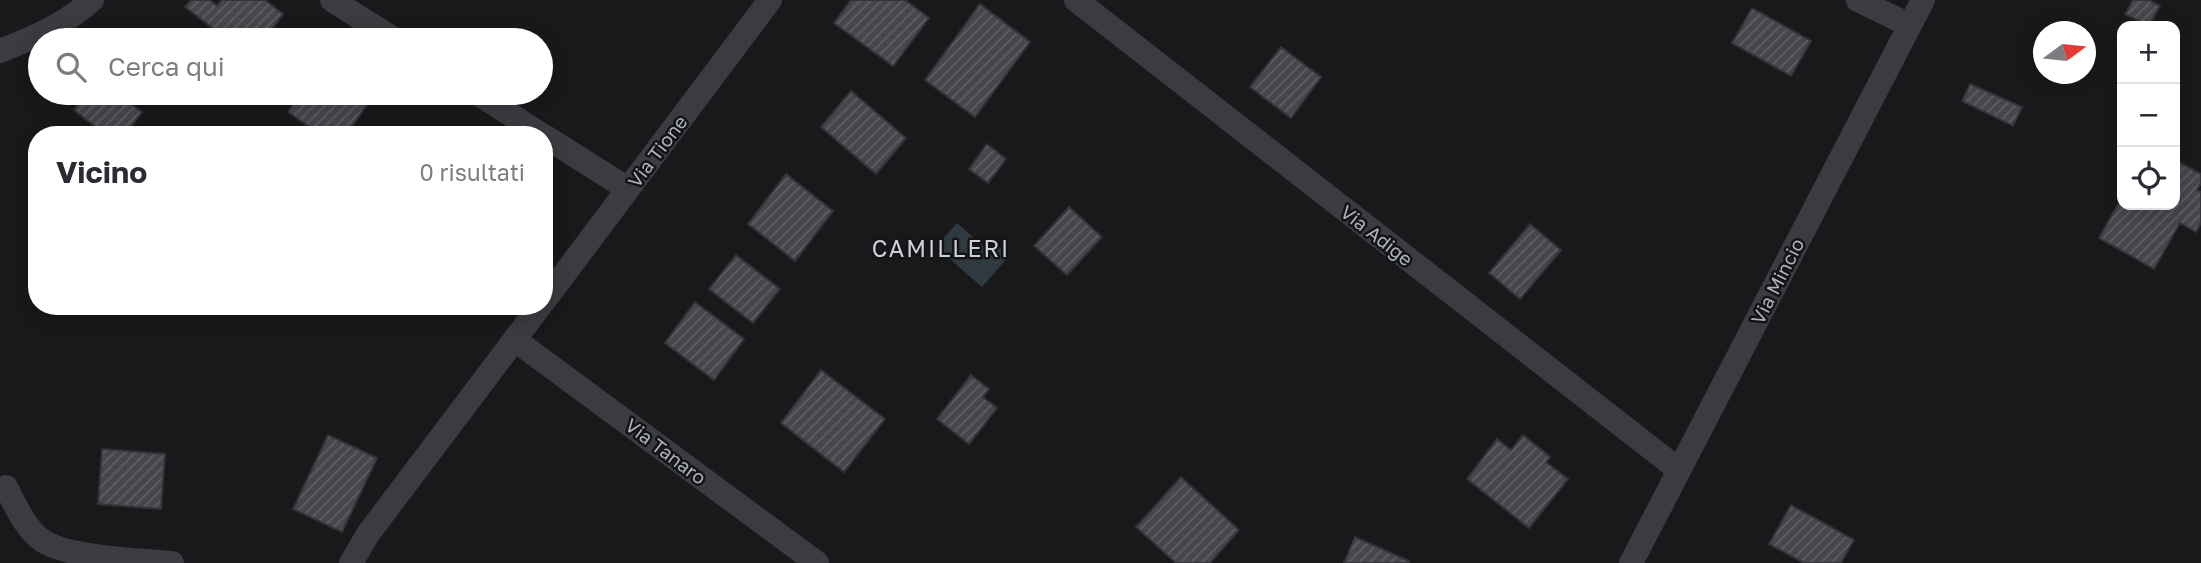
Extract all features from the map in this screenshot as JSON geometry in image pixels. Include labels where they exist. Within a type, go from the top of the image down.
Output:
[{"type":"street","points":[[51,28],[79,12],[92,0]]},
{"type":"street","points":[[332,0],[376,28]]},
{"type":"street","name":"Via Tione","points":[[553,289],[770,0]]},
{"type":"street","name":"Via Adige","points":[[1076,0],[1679,470]]},
{"type":"street","points":[[1858,0],[1909,25]]},
{"type":"street","name":"Via Mincio","points":[[1631,563],[1923,0]]},
{"type":"street","points":[[0,51],[28,38]]},
{"type":"street","points":[[496,105],[529,126]]},
{"type":"street","points":[[553,141],[628,190]]},
{"type":"street","points":[[351,563],[369,534],[533,315]]},
{"type":"street","name":"Via Tanaro","points":[[515,340],[817,563]]},
{"type":"street","points":[[6,488],[28,524],[44,541],[92,555],[172,563]]},
{"type":"shaded area","points":[[957,223],[991,253],[998,246],[1009,256],[982,287],[936,247]]},
{"type":"building","points":[[191,0],[210,0],[217,6],[222,0],[265,0],[283,14],[273,28],[213,28],[185,7]]},
{"type":"building","points":[[851,0],[905,0],[929,18],[893,66],[834,23]]},
{"type":"building","points":[[2133,0],[2149,0],[2160,6],[2152,21],[2139,21],[2125,14]]},
{"type":"building","points":[[980,4],[1030,42],[975,117],[925,80]]},
{"type":"building","points":[[1752,8],[1811,41],[1791,76],[1732,43]]},
{"type":"building","points":[[1281,47],[1321,77],[1291,118],[1250,87]]},
{"type":"building","points":[[1970,84],[2022,107],[2013,126],[1962,101]]},
{"type":"building","points":[[851,91],[906,138],[876,174],[821,127]]},
{"type":"building","points":[[78,105],[132,105],[142,112],[132,126],[94,126],[74,110]]},
{"type":"building","points":[[293,105],[367,105],[352,126],[308,126],[288,112]]},
{"type":"building","points":[[987,144],[1006,159],[988,183],[969,169]]},
{"type":"building","points":[[2180,163],[2201,174],[2201,183],[2197,190],[2201,192],[2201,223],[2196,232],[2180,223],[2154,269],[2099,238],[2117,206],[2117,210],[2180,210]]},
{"type":"building","points":[[786,174],[833,211],[795,261],[748,224]]},
{"type":"building","points":[[1069,207],[1102,237],[1067,275],[1034,246]]},
{"type":"building","points":[[1530,224],[1561,250],[1520,299],[1489,273]]},
{"type":"building","points":[[736,255],[780,289],[753,323],[709,289]]},
{"type":"building","points":[[695,302],[744,339],[714,380],[665,343]]},
{"type":"building","points":[[821,370],[885,419],[844,472],[781,423]]},
{"type":"building","points":[[971,375],[989,389],[983,397],[997,408],[969,444],[937,419]]},
{"type":"building","points":[[328,435],[377,458],[342,532],[293,509]]},
{"type":"building","points":[[1523,435],[1550,457],[1546,462],[1568,479],[1529,528],[1467,479],[1497,439],[1511,450]]},
{"type":"building","points":[[102,449],[165,454],[161,509],[98,504]]},
{"type":"building","points":[[1181,477],[1239,530],[1210,563],[1176,563],[1136,527]]},
{"type":"building","points":[[1791,505],[1854,540],[1841,563],[1804,563],[1769,544]]},
{"type":"building","points":[[1355,537],[1409,561],[1409,563],[1344,563]]},
{"type":"district","name":"CAMILLERI","points":[[941,248]]}]
